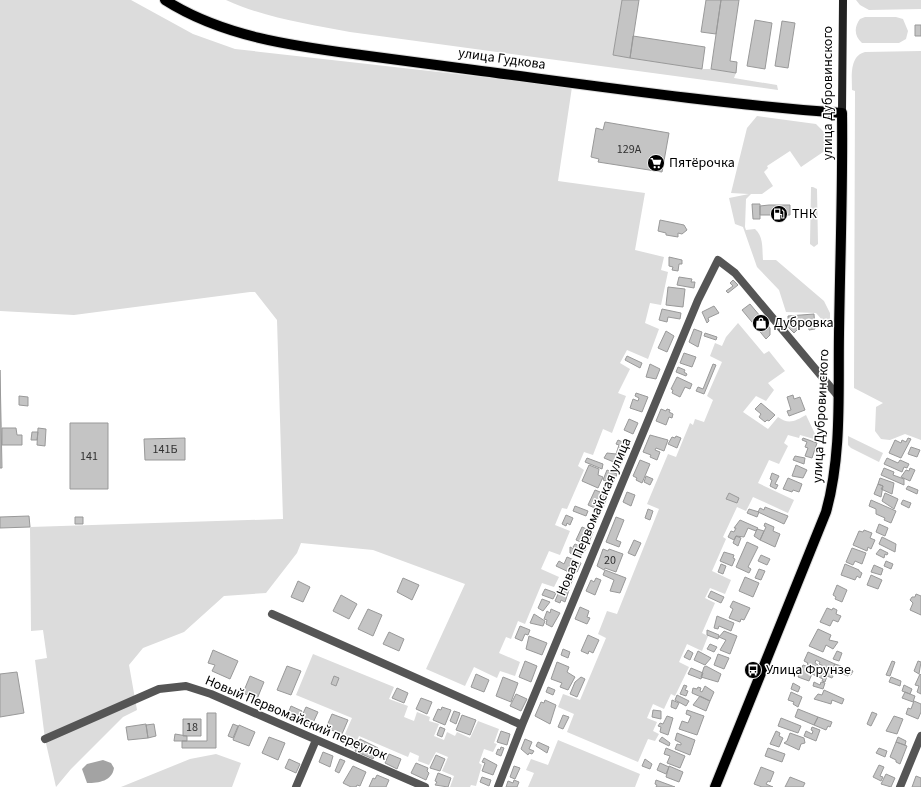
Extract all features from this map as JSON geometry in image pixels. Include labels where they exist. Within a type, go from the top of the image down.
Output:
[{"type":"main road","name":"улица Гудкова","points":[[166,0],[205,20],[234,30],[273,41],[323,50],[601,87],[842,113]]},
{"type":"main road","name":"улица Дубровинского","points":[[715,787],[826,512],[836,466],[843,0]]},
{"type":"street","name":"Новая Первомайская улица","points":[[498,787],[522,725],[695,307],[718,260],[735,273],[838,396]]},
{"type":"street","points":[[272,614],[522,725]]},
{"type":"street","name":"Новый Первомайский переулок","points":[[45,739],[159,689],[186,686],[211,694],[425,787]]},
{"type":"street","points":[[900,787],[921,736]]},
{"type":"street","points":[[296,787],[316,740]]},
{"type":"shaded area","points":[[0,0],[131,0],[193,34],[235,49],[572,87],[558,181],[645,193],[635,250],[664,257],[661,270],[668,272],[661,305],[650,303],[645,323],[659,329],[648,359],[627,350],[620,363],[630,369],[618,393],[626,396],[612,433],[603,429],[593,455],[584,452],[578,466],[584,470],[567,509],[562,508],[555,525],[570,531],[560,555],[549,551],[541,569],[559,577],[554,587],[542,583],[525,624],[518,621],[511,639],[506,637],[499,653],[520,662],[515,676],[500,671],[497,678],[474,667],[465,686],[426,669],[465,584],[373,550],[301,543],[297,553],[266,593],[224,596],[184,632],[143,648],[129,665],[137,710],[123,717],[71,769],[56,787],[45,739],[35,660],[47,658],[43,630],[31,631],[30,527],[283,519],[277,320],[255,292],[74,315],[0,311]]},
{"type":"shaded area","points":[[226,0],[622,0],[613,55],[736,73],[734,78],[777,85],[778,90],[350,32],[271,16]]},
{"type":"shaded area","points":[[856,0],[921,0],[921,9],[869,10],[860,5]]},
{"type":"shaded area","points":[[865,17],[896,17],[903,19],[908,31],[906,39],[899,43],[862,43],[857,37],[856,28],[860,19]]},
{"type":"shaded area","points":[[921,51],[921,440],[905,434],[890,440],[881,439],[875,431],[876,407],[883,403],[854,388],[855,91],[852,90],[852,68],[856,58],[865,52]]},
{"type":"shaded area","points":[[757,116],[816,124],[826,134],[832,143],[829,148],[801,167],[790,151],[767,166],[768,168],[764,172],[773,186],[762,194],[751,194],[746,199],[745,227],[746,230],[755,229],[758,232],[762,243],[763,260],[776,260],[824,301],[830,313],[830,321],[823,321],[816,313],[786,312],[779,290],[757,267],[743,227],[735,224],[729,198],[749,194],[731,193],[747,128]]},
{"type":"shaded area","points":[[811,187],[817,189],[818,244],[814,247],[810,244]]},
{"type":"shaded area","points":[[738,323],[764,354],[769,351],[785,371],[768,383],[774,390],[766,401],[756,396],[743,412],[768,429],[778,417],[785,421],[792,421],[806,415],[815,434],[814,439],[800,435],[799,438],[788,435],[784,443],[788,446],[779,464],[769,460],[758,483],[794,500],[788,513],[753,497],[746,511],[737,507],[723,537],[726,539],[712,571],[731,580],[725,594],[710,588],[705,598],[715,603],[702,633],[708,636],[702,651],[687,644],[679,662],[689,667],[675,696],[671,694],[664,709],[653,704],[647,718],[657,722],[653,731],[659,734],[655,741],[648,739],[638,762],[567,732],[574,714],[558,707],[563,694],[580,700],[606,638],[598,634],[607,611],[617,614],[659,509],[647,504],[668,454],[676,457],[690,423],[693,425],[695,419],[704,422],[713,400],[707,396],[722,362],[710,356],[715,343],[722,346],[726,337]]},
{"type":"shaded area","points":[[848,436],[883,453],[879,462],[851,448],[848,445]]},
{"type":"shaded area","points":[[313,654],[394,687],[389,699],[408,706],[404,717],[414,721],[417,712],[430,717],[429,721],[439,724],[434,736],[444,740],[447,732],[455,736],[457,732],[470,738],[478,721],[499,729],[494,743],[497,744],[493,752],[484,749],[479,763],[482,765],[476,786],[450,787],[454,776],[442,771],[448,757],[436,752],[429,765],[418,761],[419,756],[410,752],[408,757],[359,736],[353,749],[341,743],[352,718],[296,695]]},
{"type":"shaded area","points":[[558,740],[640,774],[635,787],[528,787],[534,773],[526,770],[531,759],[548,765]]},
{"type":"shaded area","points":[[216,754],[241,763],[232,787],[121,787],[190,759]]},
{"type":"shaded area","points":[[103,760],[111,763],[114,768],[111,776],[100,782],[87,783],[82,769],[87,764]]},
{"type":"building","points":[[622,0],[639,0],[630,58],[613,55]]},
{"type":"building","points":[[706,0],[721,0],[716,34],[701,32]]},
{"type":"building","points":[[721,0],[739,0],[730,61],[737,62],[736,73],[711,69]]},
{"type":"building","points":[[755,20],[772,23],[765,69],[747,66]]},
{"type":"building","points":[[782,21],[795,23],[788,68],[775,66]]},
{"type":"building","points":[[915,25],[921,25],[921,36],[915,36]]},
{"type":"building","points":[[633,36],[705,47],[702,69],[630,58]]},
{"type":"building","points":[[605,122],[669,133],[662,172],[598,162],[599,159],[591,157],[596,128],[603,130]]},
{"type":"building","points":[[752,204],[760,204],[760,219],[753,219]]},
{"type":"building","points":[[790,205],[790,215],[760,215],[760,206]]},
{"type":"building","points":[[660,220],[684,225],[687,230],[682,234],[678,233],[678,237],[666,235],[666,233],[658,231]]},
{"type":"building","points":[[669,257],[682,260],[682,264],[679,264],[678,271],[672,270],[673,267],[669,266]]},
{"type":"building","points":[[679,277],[692,279],[691,282],[695,282],[694,288],[677,285]]},
{"type":"building","points":[[733,280],[738,285],[728,293],[726,291],[733,286],[730,283]]},
{"type":"building","points":[[668,287],[685,289],[683,307],[666,305]]},
{"type":"building","points":[[750,304],[770,328],[770,335],[766,339],[742,310]]},
{"type":"building","points":[[714,306],[719,313],[708,318],[709,321],[707,323],[702,312]]},
{"type":"building","points":[[662,309],[681,313],[680,319],[668,317],[667,322],[659,320]]},
{"type":"building","points":[[814,314],[815,329],[809,330],[808,323],[796,323],[799,328],[794,333],[788,327],[788,316]]},
{"type":"building","points":[[694,329],[702,332],[698,347],[689,342]]},
{"type":"building","points":[[666,331],[674,336],[667,352],[658,348]]},
{"type":"building","points":[[705,333],[717,337],[716,340],[704,336]]},
{"type":"building","points":[[684,353],[696,357],[692,367],[680,363]]},
{"type":"building","points":[[627,356],[642,363],[640,368],[625,360]]},
{"type":"building","points":[[650,364],[660,369],[656,379],[646,377]]},
{"type":"building","points":[[713,364],[716,365],[704,394],[696,391],[698,387],[703,389]]},
{"type":"building","points":[[678,367],[685,370],[684,372],[687,374],[686,376],[676,372]]},
{"type":"building","points":[[0,370],[2,468],[0,468]]},
{"type":"building","points":[[677,377],[692,384],[690,389],[685,387],[680,397],[672,393],[673,390],[671,389]]},
{"type":"building","points":[[636,393],[648,397],[642,412],[630,408],[633,399],[638,401],[639,398],[635,396]]},
{"type":"building","points":[[793,395],[794,399],[800,397],[805,410],[789,416],[787,411],[791,410],[787,397]]},
{"type":"building","points":[[19,396],[28,397],[28,406],[19,405]]},
{"type":"building","points":[[761,403],[775,415],[769,421],[767,420],[765,422],[759,417],[761,414],[755,409]]},
{"type":"building","points":[[661,409],[666,411],[667,409],[670,410],[669,412],[673,414],[672,418],[669,417],[666,425],[656,421]]},
{"type":"building","points":[[629,419],[638,423],[633,434],[624,430]]},
{"type":"building","points":[[70,423],[108,423],[108,489],[70,489]]},
{"type":"building","points":[[2,428],[16,428],[17,435],[22,435],[22,445],[2,445]]},
{"type":"building","points":[[38,428],[46,429],[45,446],[37,445]]},
{"type":"building","points":[[32,432],[38,432],[37,440],[31,440]]},
{"type":"building","points":[[650,435],[668,440],[664,451],[656,448],[655,450],[660,452],[657,460],[650,457],[651,455],[643,452]]},
{"type":"building","points":[[676,436],[681,438],[677,448],[668,444],[672,437],[675,438]]},
{"type":"building","points":[[185,438],[185,460],[145,460],[144,439]]},
{"type":"building","points":[[803,438],[817,443],[812,458],[805,456],[808,448],[805,447],[807,442],[802,440]]},
{"type":"building","points":[[908,438],[911,439],[901,458],[889,453],[895,440],[901,443],[902,440],[906,442]]},
{"type":"building","points":[[618,440],[629,445],[621,465],[604,458],[607,453],[616,454],[619,445],[616,444]]},
{"type":"building","points":[[911,447],[920,450],[917,457],[908,454]]},
{"type":"building","points":[[795,456],[805,458],[804,464],[793,460]]},
{"type":"building","points":[[587,458],[603,464],[602,469],[585,462]]},
{"type":"building","points":[[887,458],[898,463],[900,460],[909,464],[907,468],[904,467],[902,472],[884,464]]},
{"type":"building","points":[[640,460],[650,464],[642,483],[636,480],[637,478],[633,476]]},
{"type":"building","points":[[589,465],[599,469],[598,475],[603,477],[598,488],[582,481]]},
{"type":"building","points":[[796,465],[807,470],[803,478],[792,476]]},
{"type":"building","points":[[884,468],[894,472],[893,475],[904,479],[904,485],[881,475]]},
{"type":"building","points":[[910,468],[915,470],[910,481],[901,477],[906,470],[909,471]]},
{"type":"building","points":[[607,470],[617,474],[613,484],[603,480]]},
{"type":"building","points":[[772,473],[779,476],[775,484],[778,485],[776,489],[770,486]]},
{"type":"building","points":[[646,476],[653,479],[650,485],[644,482]]},
{"type":"building","points":[[788,478],[802,484],[799,492],[793,490],[792,492],[783,489]]},
{"type":"building","points":[[880,478],[894,483],[892,494],[881,489],[883,486],[878,484]]},
{"type":"building","points":[[878,484],[883,486],[881,497],[874,494]]},
{"type":"building","points":[[908,486],[918,490],[917,494],[906,489]]},
{"type":"building","points":[[595,490],[608,495],[603,508],[598,505],[597,509],[588,505]]},
{"type":"building","points":[[627,492],[635,495],[631,506],[623,502]]},
{"type":"building","points":[[729,493],[739,498],[737,503],[726,499]]},
{"type":"building","points":[[885,493],[898,499],[894,509],[882,501]]},
{"type":"building","points":[[871,500],[896,511],[891,523],[884,520],[885,518],[876,514],[876,509],[869,506]]},
{"type":"building","points":[[903,500],[911,503],[909,508],[901,504]]},
{"type":"building","points":[[575,506],[588,511],[586,516],[573,511]]},
{"type":"building","points":[[765,507],[788,516],[784,524],[758,512],[760,508],[764,510]]},
{"type":"building","points":[[648,509],[653,511],[650,520],[645,518]]},
{"type":"building","points":[[749,509],[759,512],[757,517],[747,513]]},
{"type":"building","points":[[566,515],[573,518],[570,525],[567,523],[566,526],[562,524]]},
{"type":"building","points":[[29,516],[30,527],[0,528],[0,517]]},
{"type":"building","points":[[75,517],[83,517],[83,524],[75,524]]},
{"type":"building","points":[[616,517],[624,520],[616,540],[621,542],[619,547],[606,542]]},
{"type":"building","points":[[740,520],[758,528],[756,531],[748,528],[744,537],[736,536],[734,540],[728,537],[731,531],[734,532],[736,528],[734,528]]},
{"type":"building","points":[[765,523],[774,527],[773,531],[780,534],[775,547],[760,540],[766,527],[764,526]]},
{"type":"building","points":[[879,524],[888,528],[885,536],[876,532]]},
{"type":"building","points":[[582,527],[593,532],[588,545],[576,540]]},
{"type":"building","points":[[757,529],[764,531],[760,540],[754,536]]},
{"type":"building","points":[[864,530],[872,533],[870,538],[875,540],[871,549],[868,547],[867,551],[853,545],[859,531],[863,532]]},
{"type":"building","points":[[736,536],[741,538],[738,546],[733,543]]},
{"type":"building","points":[[882,537],[896,544],[895,552],[879,544]]},
{"type":"building","points":[[634,540],[641,543],[635,556],[628,553]]},
{"type":"building","points":[[747,542],[758,547],[748,567],[751,569],[749,573],[736,567]]},
{"type":"building","points":[[575,544],[586,549],[584,552],[573,547]]},
{"type":"building","points":[[570,547],[582,553],[580,558],[570,553]]},
{"type":"building","points":[[852,548],[866,553],[862,564],[855,561],[853,565],[846,562]]},
{"type":"building","points":[[603,549],[608,551],[609,549],[623,554],[616,572],[605,568],[604,570],[597,566]]},
{"type":"building","points":[[880,549],[888,553],[887,555],[885,554],[884,558],[876,554]]},
{"type":"building","points":[[724,552],[734,555],[733,558],[735,559],[732,566],[720,561]]},
{"type":"building","points":[[761,555],[770,559],[767,565],[758,561]]},
{"type":"building","points":[[567,557],[581,563],[577,572],[574,571],[573,574],[556,566],[559,561],[564,564]]},
{"type":"building","points":[[886,561],[893,564],[891,569],[884,566]]},
{"type":"building","points":[[721,564],[726,566],[723,574],[718,572]]},
{"type":"building","points":[[845,564],[859,570],[862,573],[860,578],[857,576],[855,580],[841,575]]},
{"type":"building","points":[[874,565],[883,569],[881,575],[871,572]]},
{"type":"building","points":[[759,569],[765,571],[761,580],[755,578]]},
{"type":"building","points":[[605,570],[626,578],[620,593],[610,591],[614,580],[603,575]]},
{"type":"building","points":[[570,575],[574,577],[569,588],[564,586]]},
{"type":"building","points":[[871,575],[882,580],[878,589],[867,585]]},
{"type":"building","points":[[745,577],[759,583],[753,597],[739,591]]},
{"type":"building","points":[[403,578],[419,585],[412,600],[397,592]]},
{"type":"building","points":[[596,578],[601,580],[595,595],[586,591],[591,580],[594,582]]},
{"type":"building","points":[[298,581],[310,587],[303,602],[291,597]]},
{"type":"building","points":[[837,585],[847,590],[842,602],[835,599],[836,597],[833,595]]},
{"type":"building","points":[[561,587],[569,590],[565,602],[561,600],[560,603],[555,601]]},
{"type":"building","points":[[545,589],[556,593],[553,599],[542,595]]},
{"type":"building","points":[[711,591],[724,597],[721,603],[708,597]]},
{"type":"building","points":[[916,594],[921,596],[921,615],[910,610],[913,603],[910,600],[912,597],[915,597]]},
{"type":"building","points":[[341,595],[357,604],[349,619],[333,611]]},
{"type":"building","points":[[542,599],[550,602],[543,611],[538,608]]},
{"type":"building","points":[[733,601],[750,608],[744,620],[741,619],[740,622],[729,618],[733,609],[730,607]]},
{"type":"building","points":[[580,607],[589,611],[587,617],[590,618],[587,624],[575,619]]},
{"type":"building","points":[[827,608],[837,610],[836,614],[841,616],[838,622],[833,620],[830,626],[820,622]]},
{"type":"building","points":[[368,609],[382,615],[373,636],[358,629]]},
{"type":"building","points":[[551,609],[560,613],[552,627],[546,624],[547,620],[544,619],[547,611],[550,613]]},
{"type":"building","points":[[534,614],[545,621],[543,626],[530,623]]},
{"type":"building","points":[[717,616],[734,623],[731,631],[719,626],[718,629],[714,628]]},
{"type":"building","points":[[520,626],[530,630],[528,635],[525,634],[522,641],[515,638]]},
{"type":"building","points":[[818,629],[831,635],[829,640],[838,642],[833,649],[826,645],[823,652],[809,646]]},
{"type":"building","points":[[707,630],[719,635],[718,639],[707,635]]},
{"type":"building","points":[[724,631],[737,636],[730,654],[720,650],[726,640],[719,637]]},
{"type":"building","points":[[389,632],[404,639],[399,651],[383,644]]},
{"type":"building","points":[[588,635],[599,640],[593,653],[589,651],[588,654],[581,651]]},
{"type":"building","points":[[529,636],[547,643],[542,655],[526,649]]},
{"type":"building","points":[[710,644],[717,647],[714,652],[707,649]]},
{"type":"building","points":[[563,649],[570,652],[568,658],[561,655]]},
{"type":"building","points":[[213,650],[238,661],[230,679],[212,671],[215,665],[208,663]]},
{"type":"building","points":[[688,650],[693,653],[690,660],[684,657]]},
{"type":"building","points":[[698,651],[711,658],[705,665],[694,660]]},
{"type":"building","points":[[837,651],[842,653],[839,661],[833,659]]},
{"type":"building","points":[[808,652],[835,664],[833,670],[819,664],[820,662],[816,660],[815,663],[818,665],[817,669],[807,664],[808,663],[804,661]]},
{"type":"building","points":[[718,654],[729,658],[724,669],[714,665]]},
{"type":"building","points":[[525,661],[537,666],[531,682],[519,677]]},
{"type":"building","points":[[892,661],[895,662],[890,676],[886,675]]},
{"type":"building","points":[[918,661],[921,662],[919,674],[914,671]]},
{"type":"building","points":[[557,662],[569,667],[567,672],[575,677],[568,690],[560,687],[562,683],[551,679]]},
{"type":"building","points":[[835,664],[841,666],[838,674],[832,672]]},
{"type":"building","points":[[803,665],[814,669],[809,681],[798,677]]},
{"type":"building","points":[[287,666],[301,671],[291,695],[277,690]]},
{"type":"building","points":[[706,666],[721,674],[718,682],[701,677],[704,667]]},
{"type":"building","points":[[691,668],[703,673],[701,679],[688,674]]},
{"type":"building","points":[[846,668],[853,671],[851,675],[849,674],[848,676],[843,674]]},
{"type":"building","points":[[814,669],[825,674],[826,672],[833,676],[832,678],[827,676],[825,682],[822,681],[823,679],[812,674]]},
{"type":"building","points":[[17,672],[24,713],[0,717],[0,674]]},
{"type":"building","points":[[476,674],[489,680],[484,692],[471,687]]},
{"type":"building","points":[[920,674],[921,694],[917,692],[919,686],[915,685]]},
{"type":"building","points":[[250,676],[264,682],[257,699],[243,693]]},
{"type":"building","points":[[334,676],[339,678],[336,686],[331,684]]},
{"type":"building","points":[[503,677],[518,683],[511,702],[496,696]]},
{"type":"building","points":[[581,677],[585,679],[577,697],[570,694],[575,682]]},
{"type":"building","points":[[891,677],[901,681],[900,686],[889,682]]},
{"type":"building","points":[[814,682],[820,685],[821,682],[825,683],[823,689],[813,686]]},
{"type":"building","points":[[793,683],[800,687],[798,692],[791,689]]},
{"type":"building","points":[[684,685],[687,686],[685,690],[688,691],[686,696],[680,694]]},
{"type":"building","points":[[904,685],[912,689],[910,694],[902,691]]},
{"type":"building","points":[[705,686],[714,692],[710,701],[692,693],[693,688],[701,688],[700,691],[702,692]]},
{"type":"building","points":[[548,687],[555,690],[553,695],[546,692]]},
{"type":"building","points":[[397,688],[408,693],[404,703],[392,698]]},
{"type":"building","points":[[824,690],[844,699],[842,704],[832,700],[831,704],[814,699],[818,694],[822,695]]},
{"type":"building","points":[[791,692],[802,697],[798,707],[793,704],[794,702],[788,700]]},
{"type":"building","points":[[905,692],[915,696],[913,702],[902,698]]},
{"type":"building","points":[[516,694],[527,699],[521,711],[510,706]]},
{"type":"building","points":[[677,695],[689,701],[686,706],[675,700]]},
{"type":"building","points":[[700,696],[710,701],[706,711],[693,705]]},
{"type":"building","points":[[421,698],[432,702],[427,714],[416,709]]},
{"type":"building","points":[[545,700],[556,705],[550,724],[535,716],[541,702],[544,703]]},
{"type":"building","points":[[672,700],[679,703],[676,709],[671,707]]},
{"type":"building","points":[[914,701],[921,704],[921,712],[918,719],[906,714],[908,708],[911,709]]},
{"type":"building","points":[[291,706],[302,711],[297,721],[287,716]]},
{"type":"building","points":[[306,707],[318,712],[312,725],[300,720]]},
{"type":"building","points":[[442,707],[451,710],[445,725],[433,720],[438,709],[441,710]]},
{"type":"building","points":[[798,709],[818,717],[814,725],[795,717]]},
{"type":"building","points":[[653,710],[661,711],[661,719],[652,717]]},
{"type":"building","points":[[687,710],[704,716],[697,735],[679,729],[682,721],[688,723],[691,716],[686,714]]},
{"type":"building","points":[[454,711],[460,713],[456,724],[450,721]]},
{"type":"building","points":[[872,712],[877,714],[871,726],[867,724]]},
{"type":"building","points":[[207,713],[216,713],[216,748],[182,748],[182,741],[207,741]]},
{"type":"building","points":[[332,714],[348,720],[342,734],[326,728]]},
{"type":"building","points":[[462,715],[476,720],[470,735],[456,730]]},
{"type":"building","points":[[563,715],[569,717],[563,729],[558,727]]},
{"type":"building","points":[[667,716],[673,718],[668,735],[660,732],[661,727],[658,726],[660,723],[663,724]]},
{"type":"building","points":[[894,716],[903,719],[897,734],[886,731]]},
{"type":"building","points":[[818,717],[832,722],[830,727],[828,726],[826,730],[814,725]]},
{"type":"building","points":[[781,718],[801,726],[798,733],[778,726]]},
{"type":"building","points":[[183,719],[201,719],[201,736],[183,736]]},
{"type":"building","points":[[146,724],[148,738],[128,740],[126,727]]},
{"type":"building","points":[[154,724],[156,736],[148,738],[146,725]]},
{"type":"building","points":[[233,724],[238,726],[233,738],[228,736]]},
{"type":"building","points":[[239,725],[255,732],[249,746],[233,740]]},
{"type":"building","points":[[440,727],[445,729],[442,737],[437,735]]},
{"type":"building","points":[[812,727],[820,730],[816,741],[804,736],[806,731],[812,734]]},
{"type":"building","points":[[501,731],[510,734],[507,745],[497,742]]},
{"type":"building","points":[[776,731],[780,733],[779,736],[783,738],[779,747],[770,744]]},
{"type":"building","points":[[677,733],[695,740],[690,755],[675,749],[677,744],[681,745],[681,743],[675,740]]},
{"type":"building","points":[[790,733],[804,738],[805,743],[801,744],[799,750],[784,743],[787,741]]},
{"type":"building","points":[[175,734],[187,736],[187,741],[174,741]]},
{"type":"building","points":[[269,737],[285,743],[278,760],[262,753]]},
{"type":"building","points":[[662,737],[670,743],[669,746],[659,741]]},
{"type":"building","points":[[898,737],[906,741],[905,745],[896,742]]},
{"type":"building","points":[[360,739],[378,748],[373,759],[355,751]]},
{"type":"building","points":[[525,739],[532,742],[529,749],[534,751],[532,754],[529,753],[528,755],[521,749]]},
{"type":"building","points":[[538,742],[549,747],[547,753],[536,746]]},
{"type":"building","points":[[896,742],[907,746],[900,764],[890,757]]},
{"type":"building","points":[[501,747],[504,748],[501,756],[496,754],[498,749],[500,750]]},
{"type":"building","points":[[666,748],[685,756],[680,768],[667,763],[670,756],[664,754]]},
{"type":"building","points":[[768,748],[785,754],[782,762],[765,756]]},
{"type":"building","points":[[879,748],[887,751],[885,757],[876,753]]},
{"type":"building","points":[[323,752],[333,756],[330,767],[319,762]]},
{"type":"building","points":[[389,754],[401,759],[397,769],[385,763]]},
{"type":"building","points":[[436,755],[445,759],[440,771],[430,768]]},
{"type":"building","points":[[484,758],[497,765],[493,775],[482,771],[485,763],[482,762]]},
{"type":"building","points":[[289,759],[300,764],[296,773],[285,768]]},
{"type":"building","points":[[340,759],[345,761],[339,773],[335,771]]},
{"type":"building","points":[[645,759],[652,764],[650,769],[642,766]]},
{"type":"building","points":[[416,763],[428,768],[427,771],[429,773],[426,780],[411,773]]},
{"type":"building","points":[[660,763],[669,767],[666,774],[657,770]]},
{"type":"building","points":[[879,765],[884,767],[880,776],[883,777],[881,781],[873,777]]},
{"type":"building","points":[[353,766],[366,772],[360,786],[357,785],[356,787],[351,787],[343,783]]},
{"type":"building","points":[[514,766],[520,768],[515,779],[510,777]]},
{"type":"building","points":[[669,766],[683,772],[679,782],[666,777]]},
{"type":"building","points":[[761,767],[774,772],[770,782],[768,781],[766,784],[773,787],[762,787],[754,784]]},
{"type":"building","points":[[438,773],[451,778],[448,787],[435,785],[437,782],[435,781]]},
{"type":"building","points":[[886,774],[895,778],[891,787],[881,784]]},
{"type":"building","points":[[377,775],[389,780],[386,787],[369,787],[373,778],[375,779]]},
{"type":"building","points":[[916,776],[921,778],[921,787],[912,787]]},
{"type":"building","points":[[482,777],[491,780],[489,786],[480,782]]},
{"type":"building","points":[[790,777],[805,783],[803,787],[785,787]]},
{"type":"building","points":[[514,780],[519,782],[517,787],[506,787],[508,781],[513,783]]},
{"type":"building","points":[[656,780],[675,787],[656,787]]},
{"type":"place","name":"Пятёрочка","points":[[656,163]]},
{"type":"place","name":"ТНК","points":[[779,214]]},
{"type":"place","name":"Дубровка","points":[[761,323]]},
{"type":"place","name":"Улица Фрунзе","points":[[753,670]]}]
